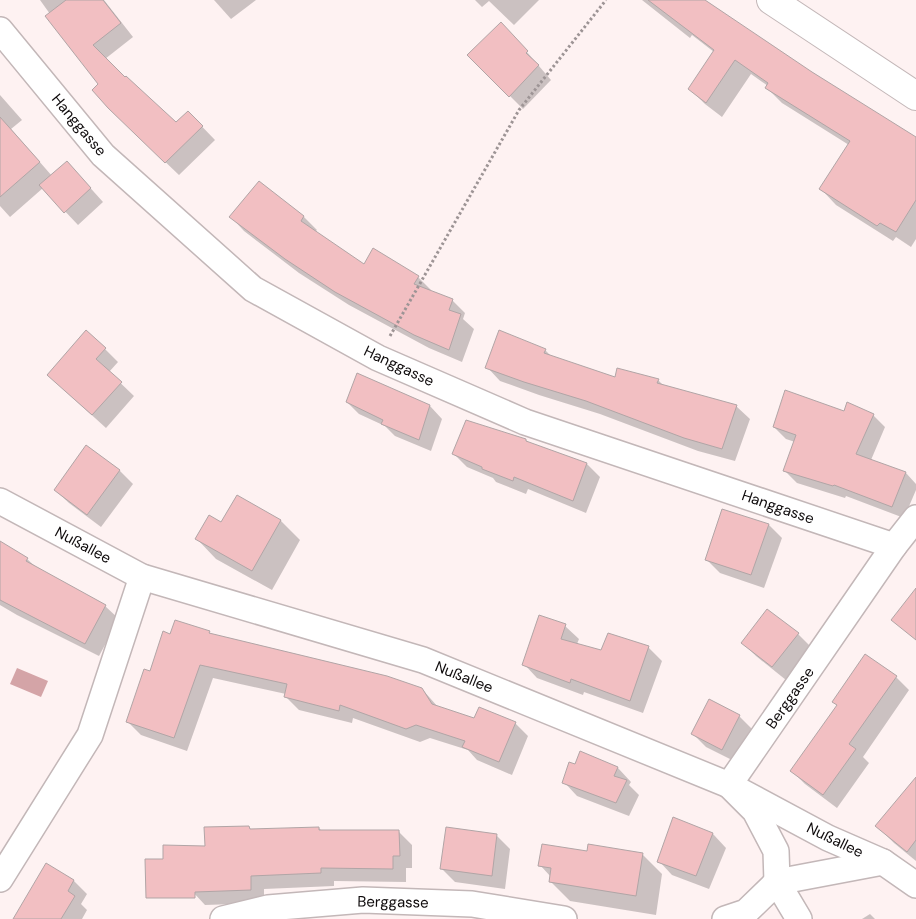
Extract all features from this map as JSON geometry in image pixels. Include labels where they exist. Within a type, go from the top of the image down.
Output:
[{"type":"street","points":[[771,0],[916,96]]},
{"type":"street","name":"Hanggasse","points":[[0,30],[103,155],[253,289],[378,358],[525,422],[894,546]]},
{"type":"street","name":"Nußallee","points":[[0,501],[142,577],[423,660],[729,786],[828,838],[883,862],[916,885]]},
{"type":"street","name":"Berggasse","points":[[729,786],[894,546],[916,518]]},
{"type":"street","points":[[0,879],[90,735],[142,577]]},
{"type":"street","points":[[729,786],[755,810],[776,851],[777,882],[799,919]]},
{"type":"street","points":[[725,919],[746,912],[777,882],[883,862]]},
{"type":"street","name":"Berggasse","points":[[223,919],[268,908],[363,900],[472,904],[564,919]]},
{"type":"path","points":[[378,358],[519,110],[606,0]]},
{"type":"shaded area","points":[[17,668],[48,681],[41,697],[10,684]]},
{"type":"building","points":[[66,0],[103,0],[121,23],[93,45],[125,77],[176,122],[188,111],[203,126],[165,163],[92,90],[98,84],[45,16]]},
{"type":"building","points":[[648,0],[705,0],[812,72],[916,137],[916,200],[896,232],[880,223],[877,226],[819,189],[850,141],[765,88],[768,83],[735,60],[706,103],[688,89],[714,50]]},
{"type":"building","points":[[501,22],[528,51],[526,53],[539,65],[509,97],[467,55]]},
{"type":"building","points":[[0,117],[40,162],[0,197]]},
{"type":"building","points":[[67,161],[91,188],[64,213],[39,185]]},
{"type":"building","points":[[259,181],[304,216],[301,221],[364,264],[373,248],[419,276],[414,284],[453,299],[449,310],[461,314],[449,350],[414,335],[335,292],[285,259],[229,217]]},
{"type":"building","points":[[86,330],[106,348],[96,359],[122,382],[92,415],[47,375]]},
{"type":"building","points":[[499,330],[546,349],[544,353],[615,377],[617,368],[659,379],[657,383],[737,405],[722,449],[684,438],[586,401],[485,368]]},
{"type":"building","points":[[357,373],[430,405],[419,440],[381,424],[383,420],[346,402]]},
{"type":"building","points":[[785,390],[844,411],[847,402],[874,414],[856,454],[906,472],[892,507],[834,485],[783,471],[796,435],[773,427]]},
{"type":"building","points":[[466,420],[526,439],[526,441],[587,463],[573,501],[514,477],[513,481],[482,469],[482,467],[452,454]]},
{"type":"building","points":[[86,445],[120,470],[87,515],[54,490]]},
{"type":"building","points":[[237,495],[281,520],[252,571],[195,539],[209,515],[221,522]]},
{"type":"building","points":[[722,509],[769,524],[751,575],[705,560]]},
{"type":"building","points":[[0,541],[28,558],[26,561],[106,605],[85,644],[0,600]]},
{"type":"building","points":[[916,588],[916,640],[891,620]]},
{"type":"building","points":[[767,609],[799,633],[772,667],[741,643]]},
{"type":"building","points":[[539,615],[566,624],[561,639],[601,650],[608,633],[649,646],[630,701],[571,679],[570,683],[522,665]]},
{"type":"building","points":[[175,620],[210,631],[209,633],[387,676],[422,688],[432,704],[474,718],[479,707],[516,722],[499,762],[462,747],[465,741],[416,725],[406,729],[340,705],[339,711],[284,697],[287,684],[200,665],[174,738],[126,722],[144,669],[150,671],[163,631],[170,634]]},
{"type":"building","points":[[865,654],[897,676],[849,744],[856,749],[823,795],[790,771],[837,705],[832,702]]},
{"type":"building","points":[[709,699],[740,715],[722,750],[691,734]]},
{"type":"building","points":[[580,751],[618,767],[614,776],[627,780],[616,803],[562,783],[569,762],[575,764]]},
{"type":"building","points":[[916,777],[916,840],[907,852],[875,826]]},
{"type":"building","points":[[673,817],[713,833],[696,876],[657,862]]},
{"type":"building","points":[[249,826],[250,829],[319,827],[319,830],[399,830],[400,856],[393,856],[393,869],[321,868],[321,873],[251,876],[251,890],[195,892],[195,898],[146,898],[145,859],[163,859],[163,845],[205,846],[204,827]]},
{"type":"building","points":[[446,827],[497,834],[492,876],[440,869]]},
{"type":"building","points":[[542,844],[587,851],[588,844],[643,853],[636,896],[549,882],[551,868],[538,866]]},
{"type":"building","points":[[46,863],[74,880],[68,891],[75,896],[61,919],[13,919]]}]
